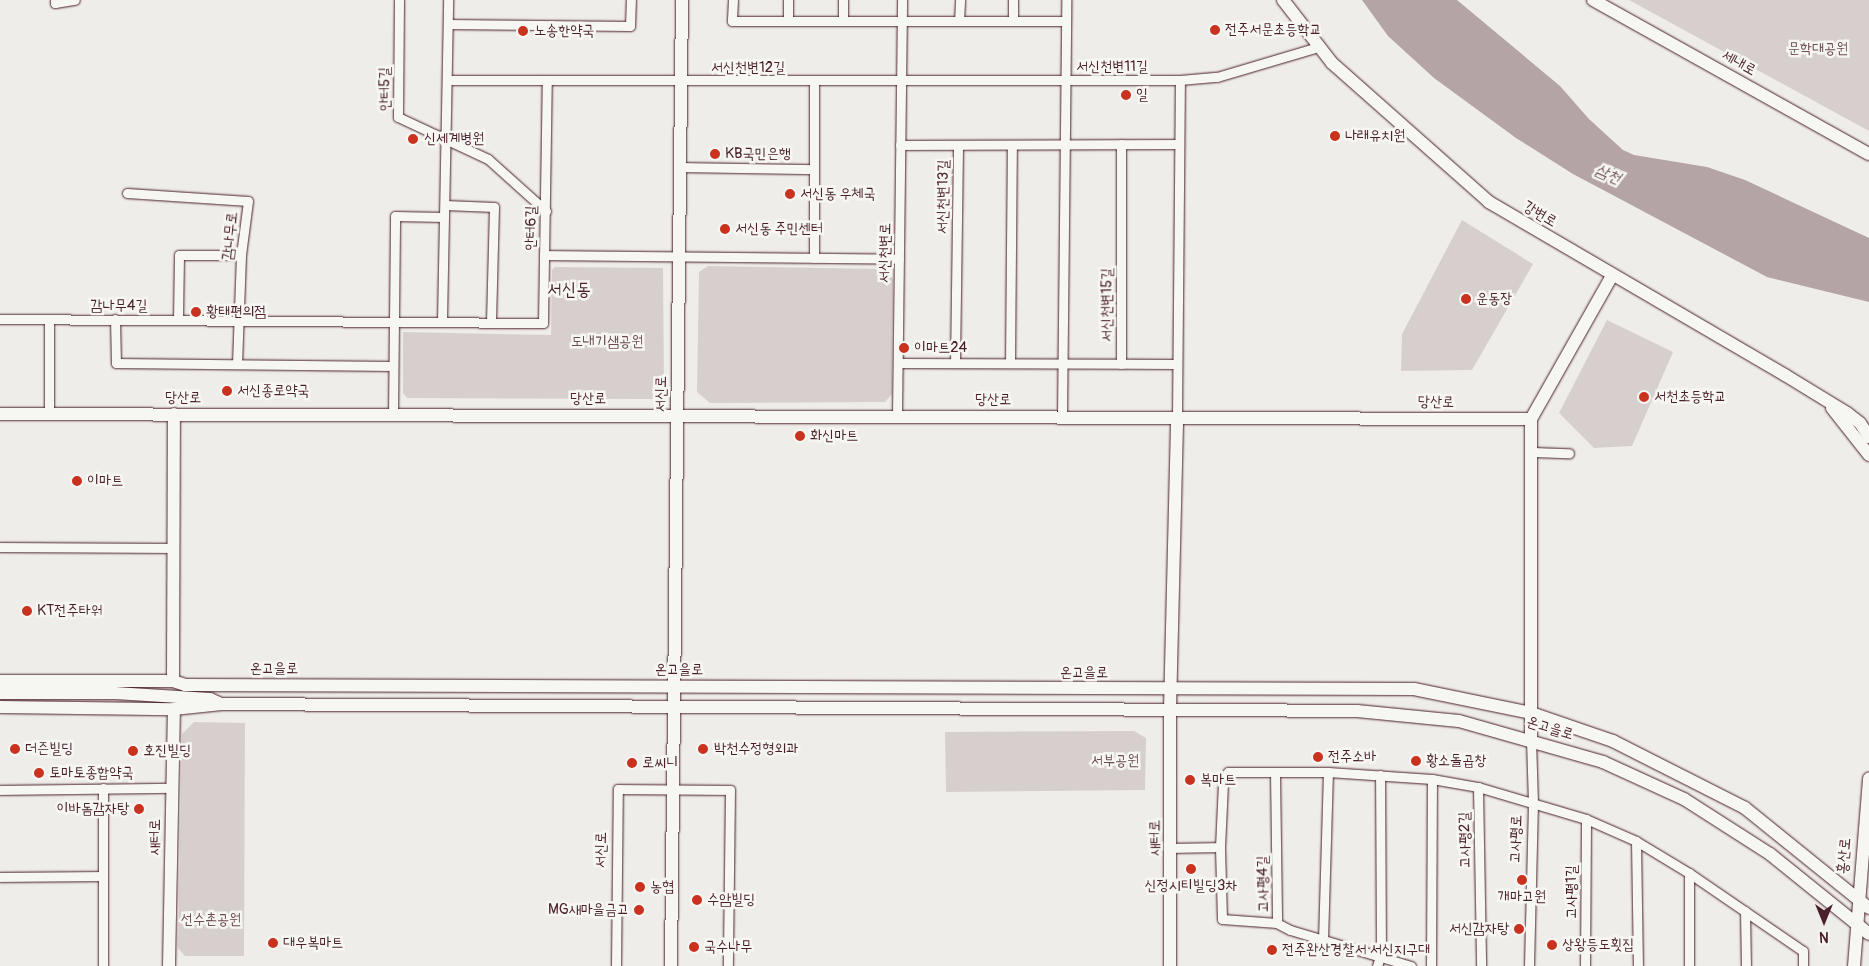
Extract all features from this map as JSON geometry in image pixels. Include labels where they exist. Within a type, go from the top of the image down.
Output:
[{"type":"street","points":[[55,0],[55,3],[75,0]]},
{"type":"street","name":"안터5길","points":[[399,0],[398,117],[488,159],[546,211]]},
{"type":"street","points":[[442,321],[448,0]]},
{"type":"street","points":[[448,24],[630,26],[631,0]]},
{"type":"street","name":"서신로","points":[[671,966],[676,416],[682,167],[682,0]]},
{"type":"street","points":[[733,0],[732,21],[1066,21]]},
{"type":"street","points":[[788,0],[788,21]]},
{"type":"street","points":[[843,0],[843,21]]},
{"type":"street","name":"서신천변로","points":[[897,416],[902,0]]},
{"type":"street","points":[[959,21],[960,0]]},
{"type":"street","points":[[1012,21],[1013,0]]},
{"type":"street","points":[[1062,416],[1067,145],[1066,0]]},
{"type":"street","name":"강변로","points":[[1282,0],[1318,47],[1490,202],[1612,276],[1847,413],[1860,423],[1869,436]]},
{"type":"street","name":"세내로","points":[[1593,0],[1869,154]]},
{"type":"street","name":"서신천변11길","points":[[901,82],[1180,80],[1217,77],[1318,47]]},
{"type":"street","points":[[448,80],[682,82]]},
{"type":"street","name":"안터6길","points":[[238,319],[543,323],[547,80]]},
{"type":"street","points":[[1170,710],[1173,690],[1180,80]]},
{"type":"street","name":"서신천변12길","points":[[682,82],[901,82]]},
{"type":"street","points":[[814,82],[814,258]]},
{"type":"street","name":"서신천변15길","points":[[1121,144],[1121,364]]},
{"type":"street","name":"서신천변13길","points":[[900,146],[1178,144]]},
{"type":"street","name":"서신천변13길","points":[[955,363],[958,145]]},
{"type":"street","points":[[1010,363],[1012,145]]},
{"type":"street","points":[[682,167],[814,169]]},
{"type":"street","name":"감나무로","points":[[127,193],[248,201],[241,255],[237,364]]},
{"type":"street","points":[[445,205],[494,207],[491,322]]},
{"type":"street","points":[[392,415],[395,216],[444,217]]},
{"type":"street","points":[[178,320],[179,255],[241,255]]},
{"type":"street","points":[[544,255],[899,259]]},
{"type":"street","points":[[1531,419],[1612,276]]},
{"type":"street","name":"감나무4길","points":[[0,319],[238,319]]},
{"type":"street","points":[[48,319],[48,414]]},
{"type":"street","points":[[115,319],[116,363],[393,366]]},
{"type":"street","name":"서신천변15길","points":[[898,363],[1177,364]]},
{"type":"street","name":"강변로","points":[[1824,399],[1869,455]]},
{"type":"street","points":[[1847,413],[1869,418]]},
{"type":"street","name":"당산로","points":[[0,414],[1177,416],[1531,419]]},
{"type":"street","points":[[174,414],[174,548],[179,683]]},
{"type":"street","name":"온고을로","points":[[1531,419],[1531,713]]},
{"type":"street","points":[[1531,452],[1569,453]]},
{"type":"street","points":[[0,547],[174,548]]},
{"type":"street","name":"온고을로","points":[[0,680],[1173,690],[1414,688],[1531,713],[1613,741],[1745,808],[1869,908]]},
{"type":"street","name":"온고을로","points":[[115,693],[178,689],[179,683]]},
{"type":"street","name":"온고을로","points":[[0,693],[115,693],[210,699],[222,704]]},
{"type":"street","name":"온고을로","points":[[0,707],[174,709],[222,704],[1357,711],[1459,720],[1531,739],[1602,762],[1684,799],[1770,854],[1844,911],[1856,925],[1869,934]]},
{"type":"street","name":"새터로","points":[[169,966],[174,709]]},
{"type":"street","name":"새터로","points":[[1170,710],[1172,848],[1170,966]]},
{"type":"street","name":"고사평로","points":[[1529,966],[1533,803],[1531,713]]},
{"type":"street","points":[[1172,848],[1220,847],[1223,783],[1228,772],[1328,772],[1380,775],[1432,779],[1478,787],[1586,819],[1636,842],[1689,873],[1803,951],[1803,966]]},
{"type":"street","name":"고사평4길","points":[[1275,772],[1277,923]]},
{"type":"street","points":[[1324,940],[1328,772]]},
{"type":"street","points":[[1377,966],[1381,954],[1380,775]]},
{"type":"street","points":[[1431,966],[1432,779]]},
{"type":"street","name":"홍산로","points":[[1854,966],[1869,779]]},
{"type":"street","name":"고사평2길","points":[[1478,787],[1481,966]]},
{"type":"street","points":[[103,788],[103,966]]},
{"type":"street","points":[[0,790],[172,788]]},
{"type":"street","name":"서신로","points":[[616,966],[618,789],[672,789]]},
{"type":"street","points":[[672,789],[730,790],[728,966]]},
{"type":"street","name":"고사평1길","points":[[1585,966],[1586,819]]},
{"type":"street","points":[[1636,842],[1638,966]]},
{"type":"street","name":"고사평4길","points":[[1220,847],[1222,919],[1277,923],[1324,940],[1381,954],[1411,966]]},
{"type":"street","points":[[1689,873],[1689,966]]},
{"type":"street","points":[[3,877],[102,876]]},
{"type":"street","points":[[1746,912],[1746,966]]},
{"type":"green space","name":"문학대공원","points":[[1629,0],[1869,0],[1869,131]]},
{"type":"green space","name":"운동장","points":[[1462,220],[1533,264],[1472,370],[1401,371],[1402,334]]},
{"type":"green space","points":[[708,266],[884,269],[893,279],[892,394],[885,402],[710,403],[697,392],[699,272]]},
{"type":"green space","name":"도내기샘공원","points":[[555,267],[663,268],[664,388],[654,399],[407,398],[403,393],[403,332],[551,335],[552,270]]},
{"type":"green space","points":[[1607,320],[1673,352],[1632,446],[1594,448],[1559,413]]},
{"type":"green space","name":"선수촌공원","points":[[194,722],[245,723],[244,956],[185,956],[178,948],[182,734]]},
{"type":"green space","name":"서부공원","points":[[1134,731],[1146,738],[1145,790],[946,792],[945,732]]},
{"type":"water","name":"삼천","points":[[1362,0],[1457,0],[1560,86],[1589,119],[1623,150],[1634,155],[1707,167],[1745,180],[1869,238],[1869,302],[1767,277],[1573,174],[1516,138],[1434,78],[1388,36]]},
{"type":"place","name":"전주서문초등학교","points":[[1215,30]]},
{"type":"place","name":"노송한약국","points":[[523,31]]},
{"type":"place","name":"일","points":[[1126,95]]},
{"type":"place","name":"나래유치원","points":[[1335,136]]},
{"type":"place","name":"신세계병원","points":[[413,139]]},
{"type":"place","name":"KB국민은행","points":[[715,154]]},
{"type":"place","name":"서신동 우체국","points":[[790,194]]},
{"type":"place","name":"서신동 주민센터","points":[[725,229]]},
{"type":"place","name":"운동장","points":[[1466,299]]},
{"type":"place","name":"황태편의점","points":[[196,312]]},
{"type":"place","name":"이마트24","points":[[904,348]]},
{"type":"place","name":"서신종로약국","points":[[227,391]]},
{"type":"place","name":"서천초등학교","points":[[1644,397]]},
{"type":"place","name":"화신마트","points":[[800,436]]},
{"type":"place","name":"이마트","points":[[77,481]]},
{"type":"place","name":"KT전주타워","points":[[27,611]]},
{"type":"place","name":"더즌빌딩","points":[[15,749]]},
{"type":"place","name":"박천수정형외과","points":[[703,749]]},
{"type":"place","name":"호진빌딩","points":[[133,751]]},
{"type":"place","name":"전주소바","points":[[1318,757]]},
{"type":"place","name":"황소돌곱창","points":[[1416,761]]},
{"type":"place","name":"로씨니","points":[[632,763]]},
{"type":"place","name":"토마토종합약국","points":[[39,773]]},
{"type":"place","name":"복마트","points":[[1190,780]]},
{"type":"place","name":"이바돔감자탕","points":[[139,809]]},
{"type":"place","name":"신정시티빌딩3차","points":[[1191,869]]},
{"type":"place","name":"개마고원","points":[[1522,880]]},
{"type":"place","name":"농협","points":[[640,887]]},
{"type":"place","name":"수암빌딩","points":[[697,900]]},
{"type":"place","name":"MG새마을금고","points":[[639,910]]},
{"type":"place","name":"서신감자탕","points":[[1519,929]]},
{"type":"place","name":"대우복마트","points":[[273,943]]},
{"type":"place","name":"상왕등도횟집","points":[[1552,945]]},
{"type":"place","name":"국수나무","points":[[694,947]]},
{"type":"place","name":"전주완산경찰서 서신지구대","points":[[1272,950]]},
{"type":"district","name":"서신동","points":[[569,290]]}]
